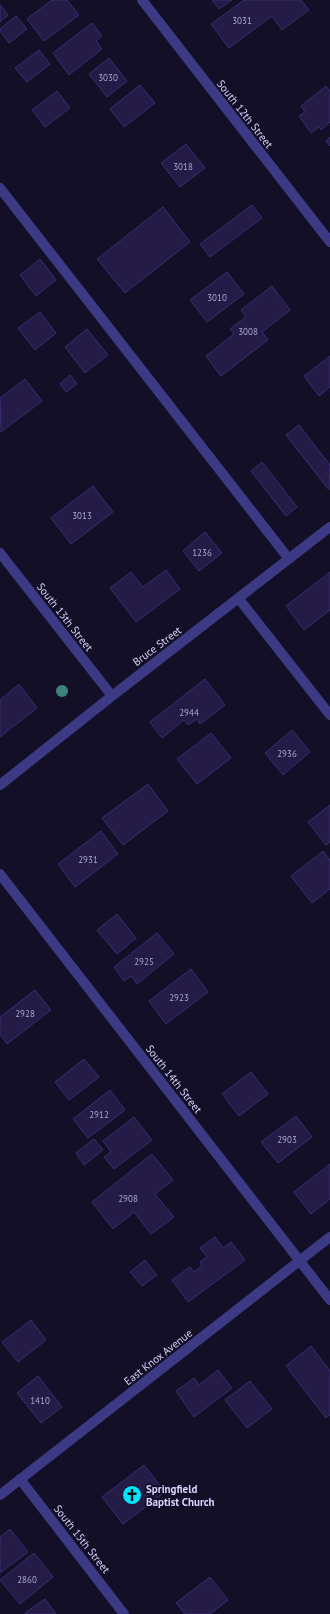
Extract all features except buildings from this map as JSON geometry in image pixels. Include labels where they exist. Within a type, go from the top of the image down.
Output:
[{"type":"street","name":"South 12th Street","points":[[142,0],[330,242]]},
{"type":"street","points":[[0,188],[289,559]]},
{"type":"street","name":"Bruce Street","points":[[0,785],[330,527]]},
{"type":"street","name":"South 13th Street","points":[[0,553],[112,696]]},
{"type":"street","points":[[239,599],[330,715]]},
{"type":"street","name":"South 14th Street","points":[[0,874],[330,1300]]},
{"type":"street","name":"East Knox Avenue","points":[[0,1495],[330,1237]]},
{"type":"street","name":"South 15th Street","points":[[20,1479],[124,1614]]},
{"type":"place","name":"Springfield Baptist Church","points":[[132,1495]]}]
